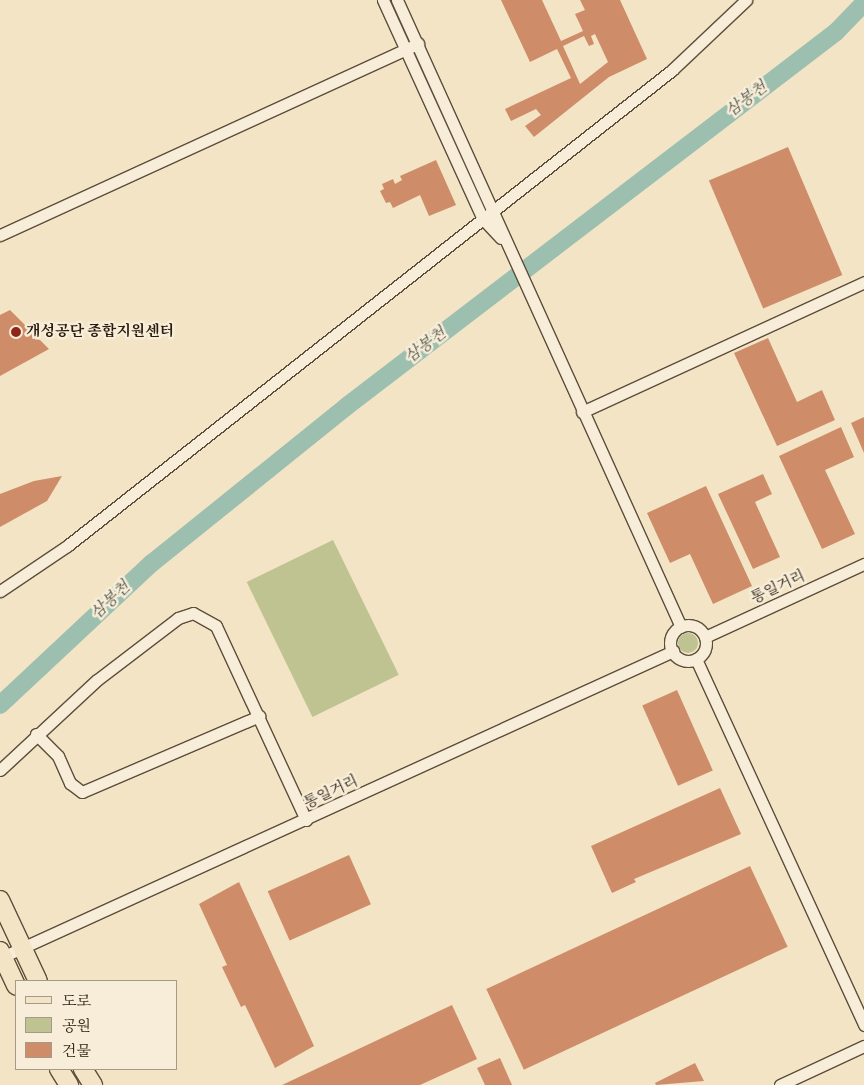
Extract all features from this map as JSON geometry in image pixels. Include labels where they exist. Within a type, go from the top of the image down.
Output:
[{"type":"main road","points":[[0,900],[38,980]]},
{"type":"main road","points":[[1,955],[15,983]]},
{"type":"main road","points":[[60,1070],[69,1085]]},
{"type":"main road","points":[[84,1070],[93,1085]]},
{"type":"street","points":[[384,0],[483,219],[502,239]]},
{"type":"street","points":[[397,0],[494,211],[502,239],[681,627]]},
{"type":"street","points":[[0,591],[67,546],[672,70],[746,0]]},
{"type":"street","points":[[0,234],[418,44]]},
{"type":"street","points":[[582,412],[864,282]]},
{"type":"street","name":"통일거리","points":[[705,638],[864,564]]},
{"type":"street","points":[[0,770],[36,734],[178,618],[193,613],[210,619],[216,626],[306,820]]},
{"type":"street","points":[[681,627],[696,627],[705,638],[704,652],[696,659],[683,660],[673,651],[672,638],[681,627]]},
{"type":"street","name":"통일거리","points":[[1,955],[22,948],[306,820],[673,651]]},
{"type":"street","points":[[696,659],[864,1025]]},
{"type":"street","points":[[36,734],[58,756],[70,783],[82,792],[259,716]]},
{"type":"street","points":[[780,1085],[864,1046]]},
{"type":"green space","points":[[333,540],[399,675],[312,717],[247,582]]},
{"type":"green space","points":[[688,633],[695,636],[698,643],[695,650],[688,653],[681,650],[678,643],[681,636]]},
{"type":"building","points":[[501,0],[542,0],[561,41],[583,31],[575,14],[585,10],[580,0],[620,0],[647,59],[609,77],[534,137],[525,126],[541,115],[536,109],[511,121],[505,109],[571,78],[557,49],[530,62]],"holes":[[[595,34],[608,62],[580,84],[563,46],[584,36],[589,46],[594,44],[591,36]]]},
{"type":"building","points":[[788,147],[842,275],[763,309],[709,181]]},
{"type":"building","points":[[436,160],[456,205],[429,216],[420,195],[393,208],[390,202],[386,203],[380,191],[384,189],[382,184],[393,179],[395,184],[402,180],[400,176]]},
{"type":"building","name":"개성공단 종합지원센터","points":[[10,310],[49,349],[0,376],[0,315]]},
{"type":"building","points":[[768,338],[797,402],[822,390],[835,420],[777,446],[734,353]]},
{"type":"building","points":[[864,417],[864,453],[851,423]]},
{"type":"building","points":[[841,427],[854,457],[825,470],[855,534],[822,549],[779,456]]},
{"type":"building","points":[[763,474],[772,494],[755,502],[780,557],[753,569],[718,494]]},
{"type":"building","points":[[62,476],[47,501],[0,527],[0,494],[34,481]]},
{"type":"building","points":[[706,486],[752,586],[713,604],[690,554],[670,563],[647,513]]},
{"type":"building","points":[[677,690],[713,770],[678,786],[642,705]]},
{"type":"building","points":[[720,788],[741,834],[634,879],[636,882],[612,893],[591,846]]},
{"type":"building","points":[[349,855],[371,904],[290,941],[268,891]]},
{"type":"building","points":[[750,866],[788,947],[524,1070],[486,989]]},
{"type":"building","points":[[239,882],[314,1046],[275,1068],[245,1005],[241,1007],[222,967],[227,965],[199,904]]},
{"type":"building","points":[[452,1005],[477,1059],[420,1085],[282,1085]]},
{"type":"building","points":[[500,1058],[512,1085],[485,1085],[477,1068]]},
{"type":"building","points":[[695,1063],[704,1081],[656,1085],[655,1083]]},
{"type":"waterway","name":"삼봉천","points":[[0,705],[152,563],[347,406],[836,32],[864,3]]},
{"type":"place","name":"개성공단 종합지원센터","points":[[16,332]]}]
